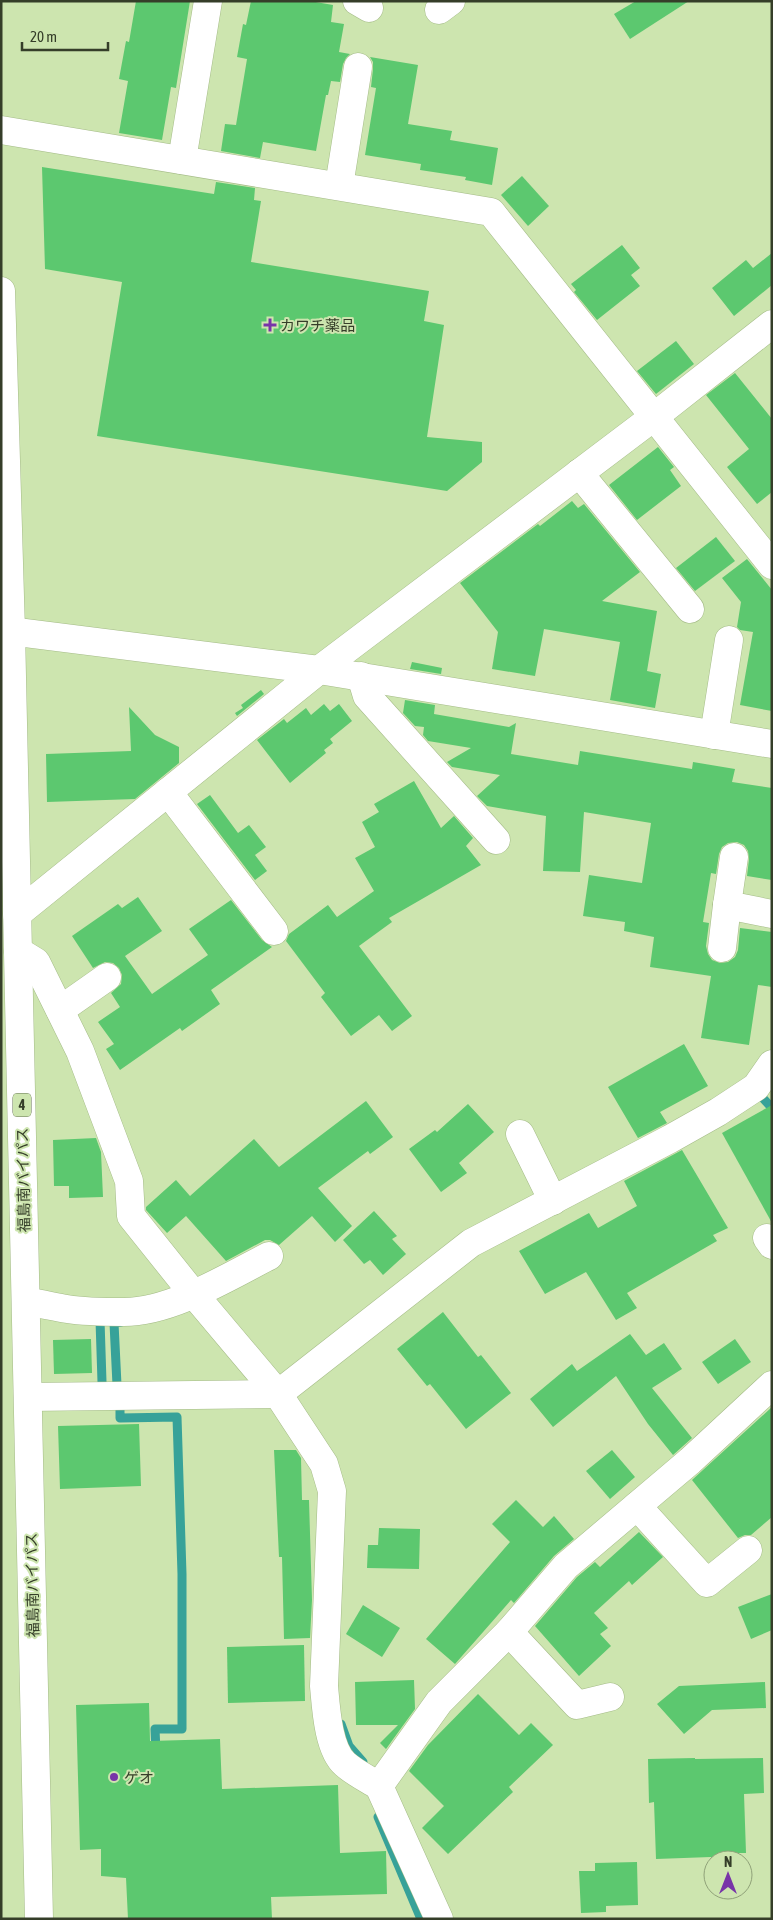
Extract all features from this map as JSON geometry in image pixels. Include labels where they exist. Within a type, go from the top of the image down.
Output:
[{"type":"main road","points":[[182,160],[208,1]]},
{"type":"main road","points":[[339,186],[358,67]]},
{"type":"main road","points":[[1,130],[491,212],[772,565]]},
{"type":"main road","name":"福島南バイパス","points":[[1,292],[6,630],[18,951],[39,1919]]},
{"type":"main road","points":[[17,914],[319,670],[655,416],[772,324]]},
{"type":"main road","points":[[580,473],[690,609]]},
{"type":"main road","points":[[6,630],[361,676],[772,744]]},
{"type":"main road","points":[[714,735],[729,640]]},
{"type":"main road","points":[[361,676],[367,696],[496,840]]},
{"type":"main road","points":[[168,792],[274,932]]},
{"type":"main road","points":[[722,948],[734,857]]},
{"type":"main road","points":[[727,905],[772,914]]},
{"type":"main road","points":[[18,951],[36,962],[60,1010],[86,1048],[129,1181],[132,1216],[193,1294],[278,1394],[324,1464],[332,1491],[324,1686],[326,1712],[334,1748],[344,1764],[379,1786],[439,1919]]},
{"type":"main road","points":[[60,1010],[107,977]]},
{"type":"main road","points":[[28,1397],[278,1394],[472,1243],[718,1112],[756,1087],[772,1064]]},
{"type":"main road","points":[[520,1134],[553,1201]]},
{"type":"main road","points":[[26,1302],[67,1309],[125,1312],[148,1310],[193,1294],[269,1256]]},
{"type":"main road","points":[[379,1786],[439,1702],[509,1632],[566,1566],[690,1461],[771,1387]]},
{"type":"main road","points":[[636,1506],[707,1583],[748,1550]]},
{"type":"main road","points":[[509,1632],[577,1705],[610,1697]]},
{"type":"building","points":[[136,1],[190,1],[176,88],[171,87],[162,140],[119,133],[128,81],[119,79],[126,41],[129,42]]},
{"type":"building","points":[[251,1],[310,1],[333,5],[331,22],[344,24],[339,52],[350,54],[343,64],[340,82],[331,81],[328,95],[326,95],[316,151],[263,142],[260,158],[221,151],[225,124],[236,125],[247,59],[237,57],[243,24],[246,25]]},
{"type":"building","points":[[636,1],[689,1],[630,39],[614,14]]},
{"type":"building","points":[[370,57],[418,65],[408,124],[452,131],[450,140],[498,148],[492,185],[465,180],[466,177],[420,170],[421,164],[365,155],[376,88],[371,87],[373,62]]},
{"type":"building","name":"カワチ薬品","points":[[42,167],[214,194],[216,182],[255,188],[254,200],[261,201],[251,262],[429,291],[424,321],[444,325],[427,437],[482,442],[482,462],[447,491],[97,436],[122,282],[45,269]]},
{"type":"building","points":[[522,176],[549,206],[528,226],[501,195]]},
{"type":"building","points":[[622,245],[640,268],[631,275],[640,286],[597,320],[574,292],[576,290],[571,284]]},
{"type":"building","points":[[772,253],[772,285],[734,316],[712,288],[746,260],[753,268]]},
{"type":"building","points":[[676,341],[694,364],[656,394],[637,371]]},
{"type":"building","points":[[735,373],[772,419],[772,492],[757,504],[727,467],[749,449],[706,395]]},
{"type":"building","points":[[658,447],[674,467],[670,470],[681,486],[637,520],[609,485]]},
{"type":"building","points":[[572,501],[578,508],[584,504],[640,572],[602,601],[657,611],[647,671],[661,674],[655,708],[610,700],[620,642],[544,629],[535,676],[492,669],[498,632],[460,583],[538,524],[540,526]]},
{"type":"building","points":[[716,537],[735,561],[695,591],[676,568]]},
{"type":"building","points":[[747,559],[772,590],[772,711],[740,705],[753,632],[740,630],[737,627],[741,602],[722,578]]},
{"type":"building","points":[[412,662],[442,668],[441,674],[410,669]]},
{"type":"building","points":[[261,690],[264,694],[237,716],[235,713],[243,708],[241,705]]},
{"type":"building","points":[[405,700],[435,705],[434,714],[509,727],[516,723],[511,754],[578,765],[580,751],[692,769],[693,762],[735,769],[732,782],[772,788],[772,880],[747,876],[748,851],[744,845],[737,842],[728,843],[722,847],[719,854],[716,874],[711,873],[703,922],[709,923],[706,946],[708,954],[712,960],[720,963],[728,962],[735,957],[738,950],[740,928],[772,932],[772,987],[758,985],[749,1045],[701,1038],[711,976],[650,967],[654,937],[624,931],[625,922],[583,916],[589,875],[642,883],[651,823],[584,812],[580,872],[543,871],[546,816],[487,806],[477,796],[500,775],[452,767],[447,762],[471,748],[428,741],[423,735],[424,727],[415,726],[403,713]]},
{"type":"building","points":[[324,704],[330,711],[339,704],[352,721],[330,739],[333,743],[324,750],[326,753],[290,783],[257,740],[284,719],[287,723],[306,708],[311,715]]},
{"type":"building","points":[[129,707],[155,735],[179,747],[179,763],[135,799],[47,802],[46,754],[131,751]]},
{"type":"building","points":[[414,781],[441,828],[454,816],[473,838],[466,846],[481,865],[389,918],[392,922],[359,946],[412,1016],[392,1031],[379,1015],[351,1036],[321,997],[325,993],[286,941],[289,934],[328,905],[337,917],[374,891],[355,858],[375,847],[362,822],[379,812],[374,804]]},
{"type":"building","points":[[210,795],[238,833],[249,825],[266,847],[255,855],[267,871],[255,880],[197,804]]},
{"type":"building","points":[[138,897],[162,931],[125,956],[152,994],[208,955],[189,929],[231,900],[262,940],[272,947],[211,990],[220,1004],[182,1031],[180,1028],[120,1070],[106,1049],[114,1044],[98,1022],[120,1007],[111,993],[121,984],[122,975],[119,968],[113,963],[105,962],[93,968],[72,936],[118,904],[122,908]]},
{"type":"building","points":[[684,1044],[708,1086],[660,1112],[667,1123],[638,1138],[608,1087]]},
{"type":"building","points":[[366,1101],[393,1137],[370,1154],[368,1151],[318,1188],[352,1226],[335,1242],[312,1216],[279,1245],[270,1240],[265,1240],[226,1261],[186,1216],[167,1233],[146,1210],[146,1207],[176,1180],[190,1196],[254,1139],[279,1167]]},
{"type":"building","points":[[468,1104],[494,1132],[459,1163],[467,1173],[441,1192],[409,1149],[435,1130],[437,1132]]},
{"type":"building","points":[[772,1105],[772,1223],[722,1133]]},
{"type":"building","points":[[96,1138],[101,1152],[103,1197],[69,1198],[69,1186],[54,1186],[53,1140]]},
{"type":"building","points":[[682,1150],[728,1228],[713,1235],[717,1241],[627,1293],[637,1308],[616,1320],[586,1272],[545,1294],[519,1251],[589,1213],[598,1228],[637,1206],[624,1181]]},
{"type":"building","points":[[374,1211],[397,1236],[392,1239],[406,1254],[383,1275],[370,1260],[364,1264],[343,1240]]},
{"type":"building","points":[[443,1312],[478,1357],[481,1355],[511,1393],[466,1429],[430,1384],[427,1386],[397,1349]]},
{"type":"building","points":[[630,1334],[646,1355],[664,1343],[682,1369],[652,1388],[692,1438],[673,1455],[648,1424],[616,1376],[553,1427],[530,1399],[572,1364],[577,1371]]},
{"type":"building","points":[[91,1339],[92,1373],[54,1374],[53,1340]]},
{"type":"building","points":[[735,1339],[751,1362],[718,1384],[702,1362]]},
{"type":"building","points":[[772,1407],[772,1517],[751,1535],[738,1538],[692,1480]]},
{"type":"building","points":[[139,1424],[141,1486],[60,1489],[58,1426]]},
{"type":"building","points":[[274,1450],[296,1450],[301,1458],[302,1500],[309,1500],[312,1600],[310,1638],[284,1639],[282,1557],[279,1557]]},
{"type":"building","points":[[612,1450],[635,1477],[610,1499],[586,1471]]},
{"type":"building","points":[[516,1500],[543,1527],[554,1516],[574,1539],[554,1556],[514,1603],[511,1600],[455,1664],[426,1639],[510,1542],[492,1524]]},
{"type":"building","points":[[379,1528],[420,1529],[419,1569],[367,1568],[368,1545],[378,1545]]},
{"type":"building","points":[[639,1532],[663,1557],[632,1585],[629,1581],[594,1613],[608,1628],[600,1634],[611,1646],[579,1676],[535,1626],[577,1577],[595,1562],[600,1567]]},
{"type":"building","points":[[772,1594],[772,1630],[751,1639],[738,1607]]},
{"type":"building","points":[[363,1605],[400,1628],[382,1657],[346,1634]]},
{"type":"building","points":[[304,1645],[305,1701],[228,1703],[227,1647]]},
{"type":"building","points":[[414,1680],[415,1709],[386,1749],[380,1743],[398,1725],[356,1725],[355,1682]]},
{"type":"building","points":[[765,1682],[766,1708],[712,1710],[684,1734],[657,1704],[679,1686]]},
{"type":"building","points":[[478,1694],[519,1735],[531,1723],[553,1745],[509,1787],[513,1792],[448,1854],[422,1828],[444,1806],[409,1771],[428,1745]]},
{"type":"building","points":[[149,1703],[150,1741],[220,1739],[222,1789],[338,1785],[340,1853],[386,1851],[387,1894],[271,1897],[272,1919],[128,1919],[126,1878],[101,1876],[101,1849],[80,1850],[76,1705]]},
{"type":"building","points":[[763,1758],[764,1793],[744,1794],[746,1850],[703,1850],[703,1857],[656,1859],[654,1802],[649,1803],[648,1759]]},
{"type":"building","points":[[637,1862],[638,1905],[606,1906],[606,1912],[581,1913],[579,1871],[595,1871],[595,1863]]},
{"type":"waterway","points":[[761,1096],[772,1108]]},
{"type":"waterway","points":[[95,1320],[100,1320],[102,1382]]},
{"type":"waterway","points":[[117,1385],[114,1323],[121,1322]]},
{"type":"waterway","points":[[120,1403],[120,1418],[177,1417],[182,1574],[182,1729],[155,1729],[156,1752]]},
{"type":"waterway","points":[[341,1724],[349,1746],[363,1762]]},
{"type":"waterway","points":[[378,1817],[421,1919]]},
{"type":"place","name":"カワチ薬品","points":[[270,325]]},
{"type":"place","name":"ゲオ","points":[[114,1777]]}]
